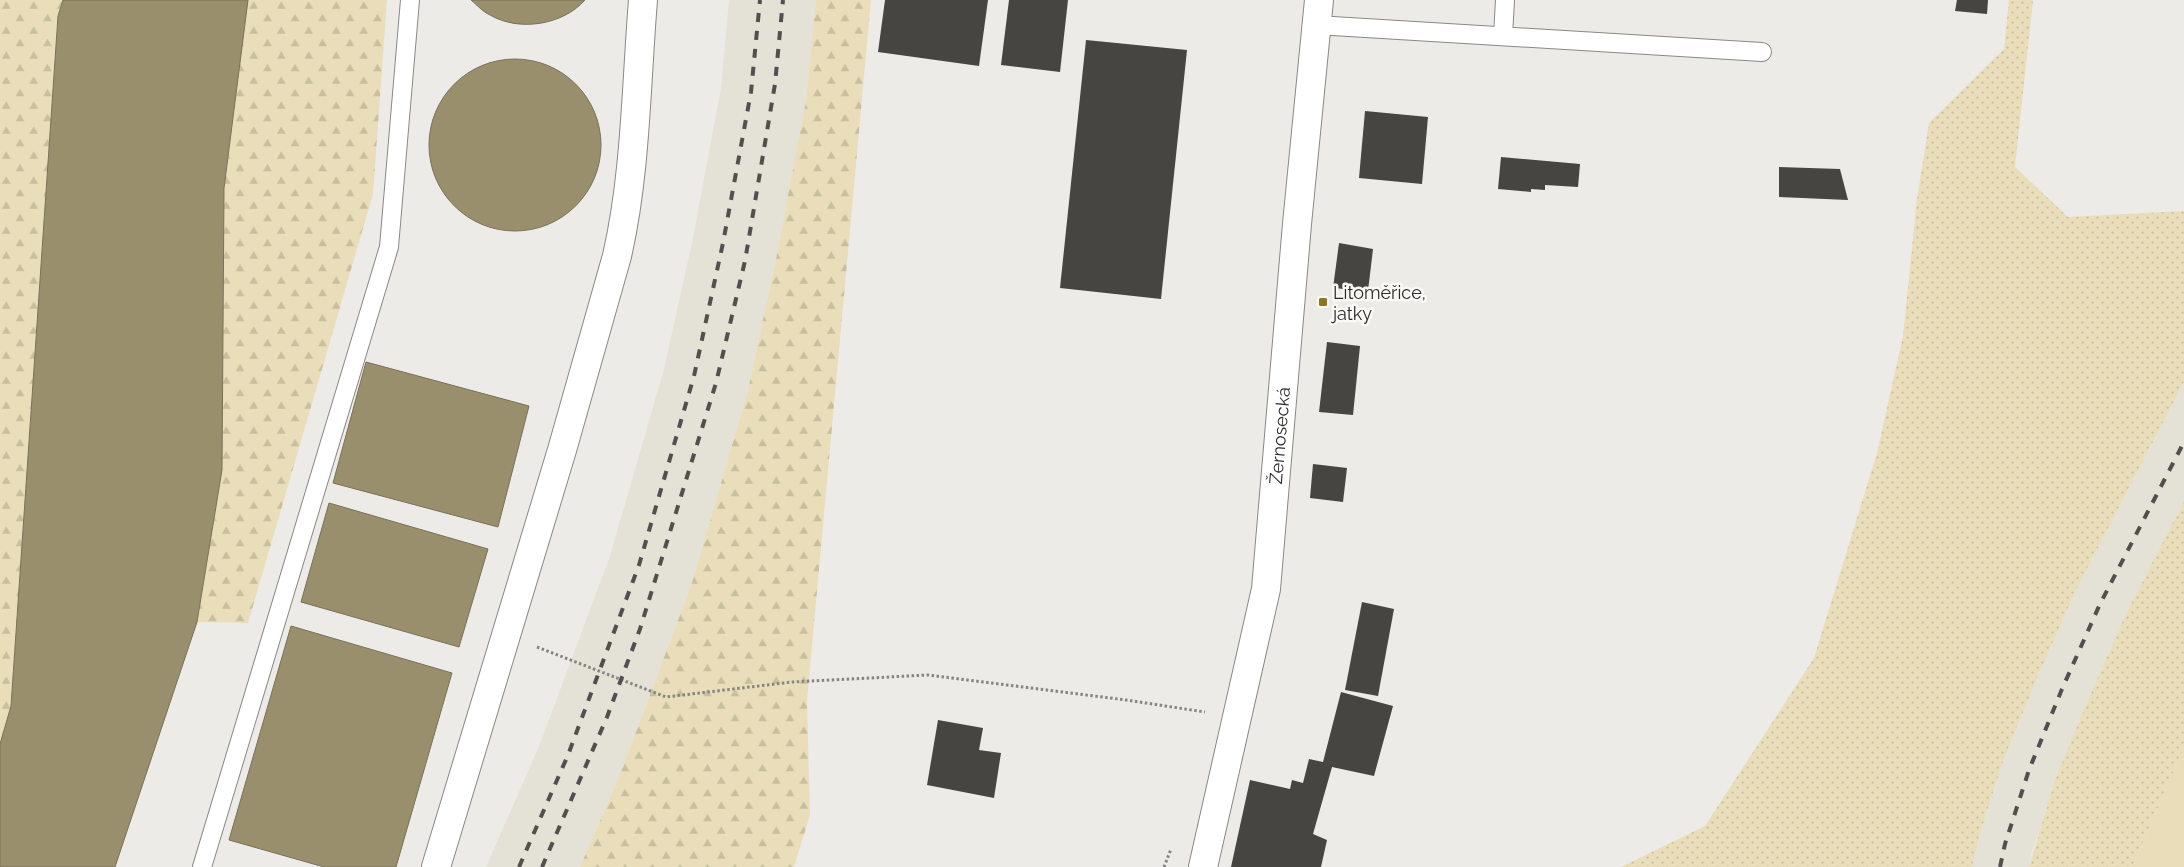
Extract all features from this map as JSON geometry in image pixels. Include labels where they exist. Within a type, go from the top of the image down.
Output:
[{"type":"street","points":[[436,867],[562,450],[624,226],[643,0]]},
{"type":"street","name":"Žernosecká","points":[[1204,867],[1266,589],[1297,224],[1318,12]]},
{"type":"lane","points":[[202,867],[389,247],[410,0]]},
{"type":"lane","points":[[1503,36],[1505,0]]},
{"type":"lane","points":[[1318,12],[1503,36],[1762,52]]},
{"type":"path","points":[[506,635],[666,697],[792,682],[928,675],[1126,700],[1236,717]]},
{"type":"shaded area","points":[[63,0],[248,0],[224,188],[222,470],[197,622],[115,867],[0,867],[0,744],[11,706],[58,16]]},
{"type":"shaded area","points":[[471,0],[585,0],[576,9],[553,20],[527,24],[502,20],[485,12]]},
{"type":"shaded area","points":[[729,0],[816,0],[806,100],[777,254],[748,390],[692,583],[619,777],[580,867],[486,867],[540,744],[610,556],[664,369],[693,238],[721,88]]},
{"type":"shaded area","points":[[523,59],[540,62],[556,69],[570,78],[582,90],[598,120],[601,145],[600,162],[595,178],[582,200],[570,212],[540,228],[507,231],[490,228],[474,221],[460,212],[448,200],[432,170],[429,137],[432,120],[439,104],[448,90],[460,78],[490,62]]},
{"type":"shaded area","points":[[366,362],[529,406],[498,527],[333,483]]},
{"type":"shaded area","points":[[2184,382],[2184,501],[2125,616],[2088,700],[2032,851],[2029,867],[1972,867],[1979,837],[2003,761],[2037,678],[2075,592]]},
{"type":"shaded area","points":[[329,503],[488,549],[459,647],[301,602]]},
{"type":"shaded area","points":[[291,626],[452,673],[396,867],[324,867],[229,840]]},
{"type":"green space","points":[[0,0],[63,0],[58,16],[11,706],[0,744]]},
{"type":"green space","points":[[248,0],[387,0],[373,194],[248,623],[197,622],[222,470],[224,188]]},
{"type":"green space","points":[[816,0],[871,0],[807,701],[810,815],[794,867],[580,867],[619,777],[692,583],[748,390],[777,254],[806,100]]},
{"type":"green space","points":[[2009,0],[2033,0],[2015,167],[2068,217],[2184,211],[2184,382],[2075,592],[2037,678],[2003,761],[1979,837],[1972,867],[1621,867],[1705,826],[1814,658],[1877,453],[1903,336],[1917,199],[1929,123],[2004,49]]},
{"type":"green space","points":[[2184,501],[2184,748],[2132,867],[2029,867],[2055,780],[2088,700],[2125,616]]},
{"type":"green space","points":[[2184,748],[2184,867],[2132,867]]},
{"type":"building","points":[[885,0],[988,0],[979,66],[878,52]]},
{"type":"building","points":[[1009,0],[1068,0],[1060,72],[1001,65]]},
{"type":"building","points":[[1957,0],[1988,0],[1987,14],[1955,11]]},
{"type":"building","points":[[1086,40],[1187,50],[1161,299],[1060,288]]},
{"type":"building","points":[[1365,111],[1428,117],[1422,184],[1359,178]]},
{"type":"building","points":[[1501,157],[1580,164],[1578,187],[1545,185],[1545,190],[1531,189],[1531,192],[1498,189]]},
{"type":"building","points":[[1779,167],[1840,169],[1848,200],[1779,197]]},
{"type":"building","points":[[1339,243],[1373,249],[1368,291],[1333,288]]},
{"type":"building","points":[[1327,342],[1360,346],[1353,415],[1319,412]]},
{"type":"building","points":[[1313,464],[1347,468],[1343,502],[1310,498]]},
{"type":"building","points":[[1362,602],[1394,609],[1378,696],[1345,690]]},
{"type":"building","points":[[1341,692],[1393,706],[1374,776],[1332,767],[1313,834],[1327,840],[1321,867],[1231,867],[1250,780],[1290,789],[1292,780],[1303,783],[1309,759],[1323,762]]},
{"type":"building","points":[[938,720],[983,728],[979,750],[1001,753],[994,798],[927,785]]},
{"type":"railway","points":[[519,867],[568,755],[639,565],[694,376],[723,243],[751,92],[760,0]]},
{"type":"railway","points":[[542,867],[607,717],[640,629],[716,383],[745,261],[775,84],[783,0]]},
{"type":"railway","points":[[2000,867],[2005,844],[2029,770],[2062,689],[2100,604],[2184,442]]},
{"type":"place","name":"Litoměřice, jatky","points":[[1323,302]]}]
